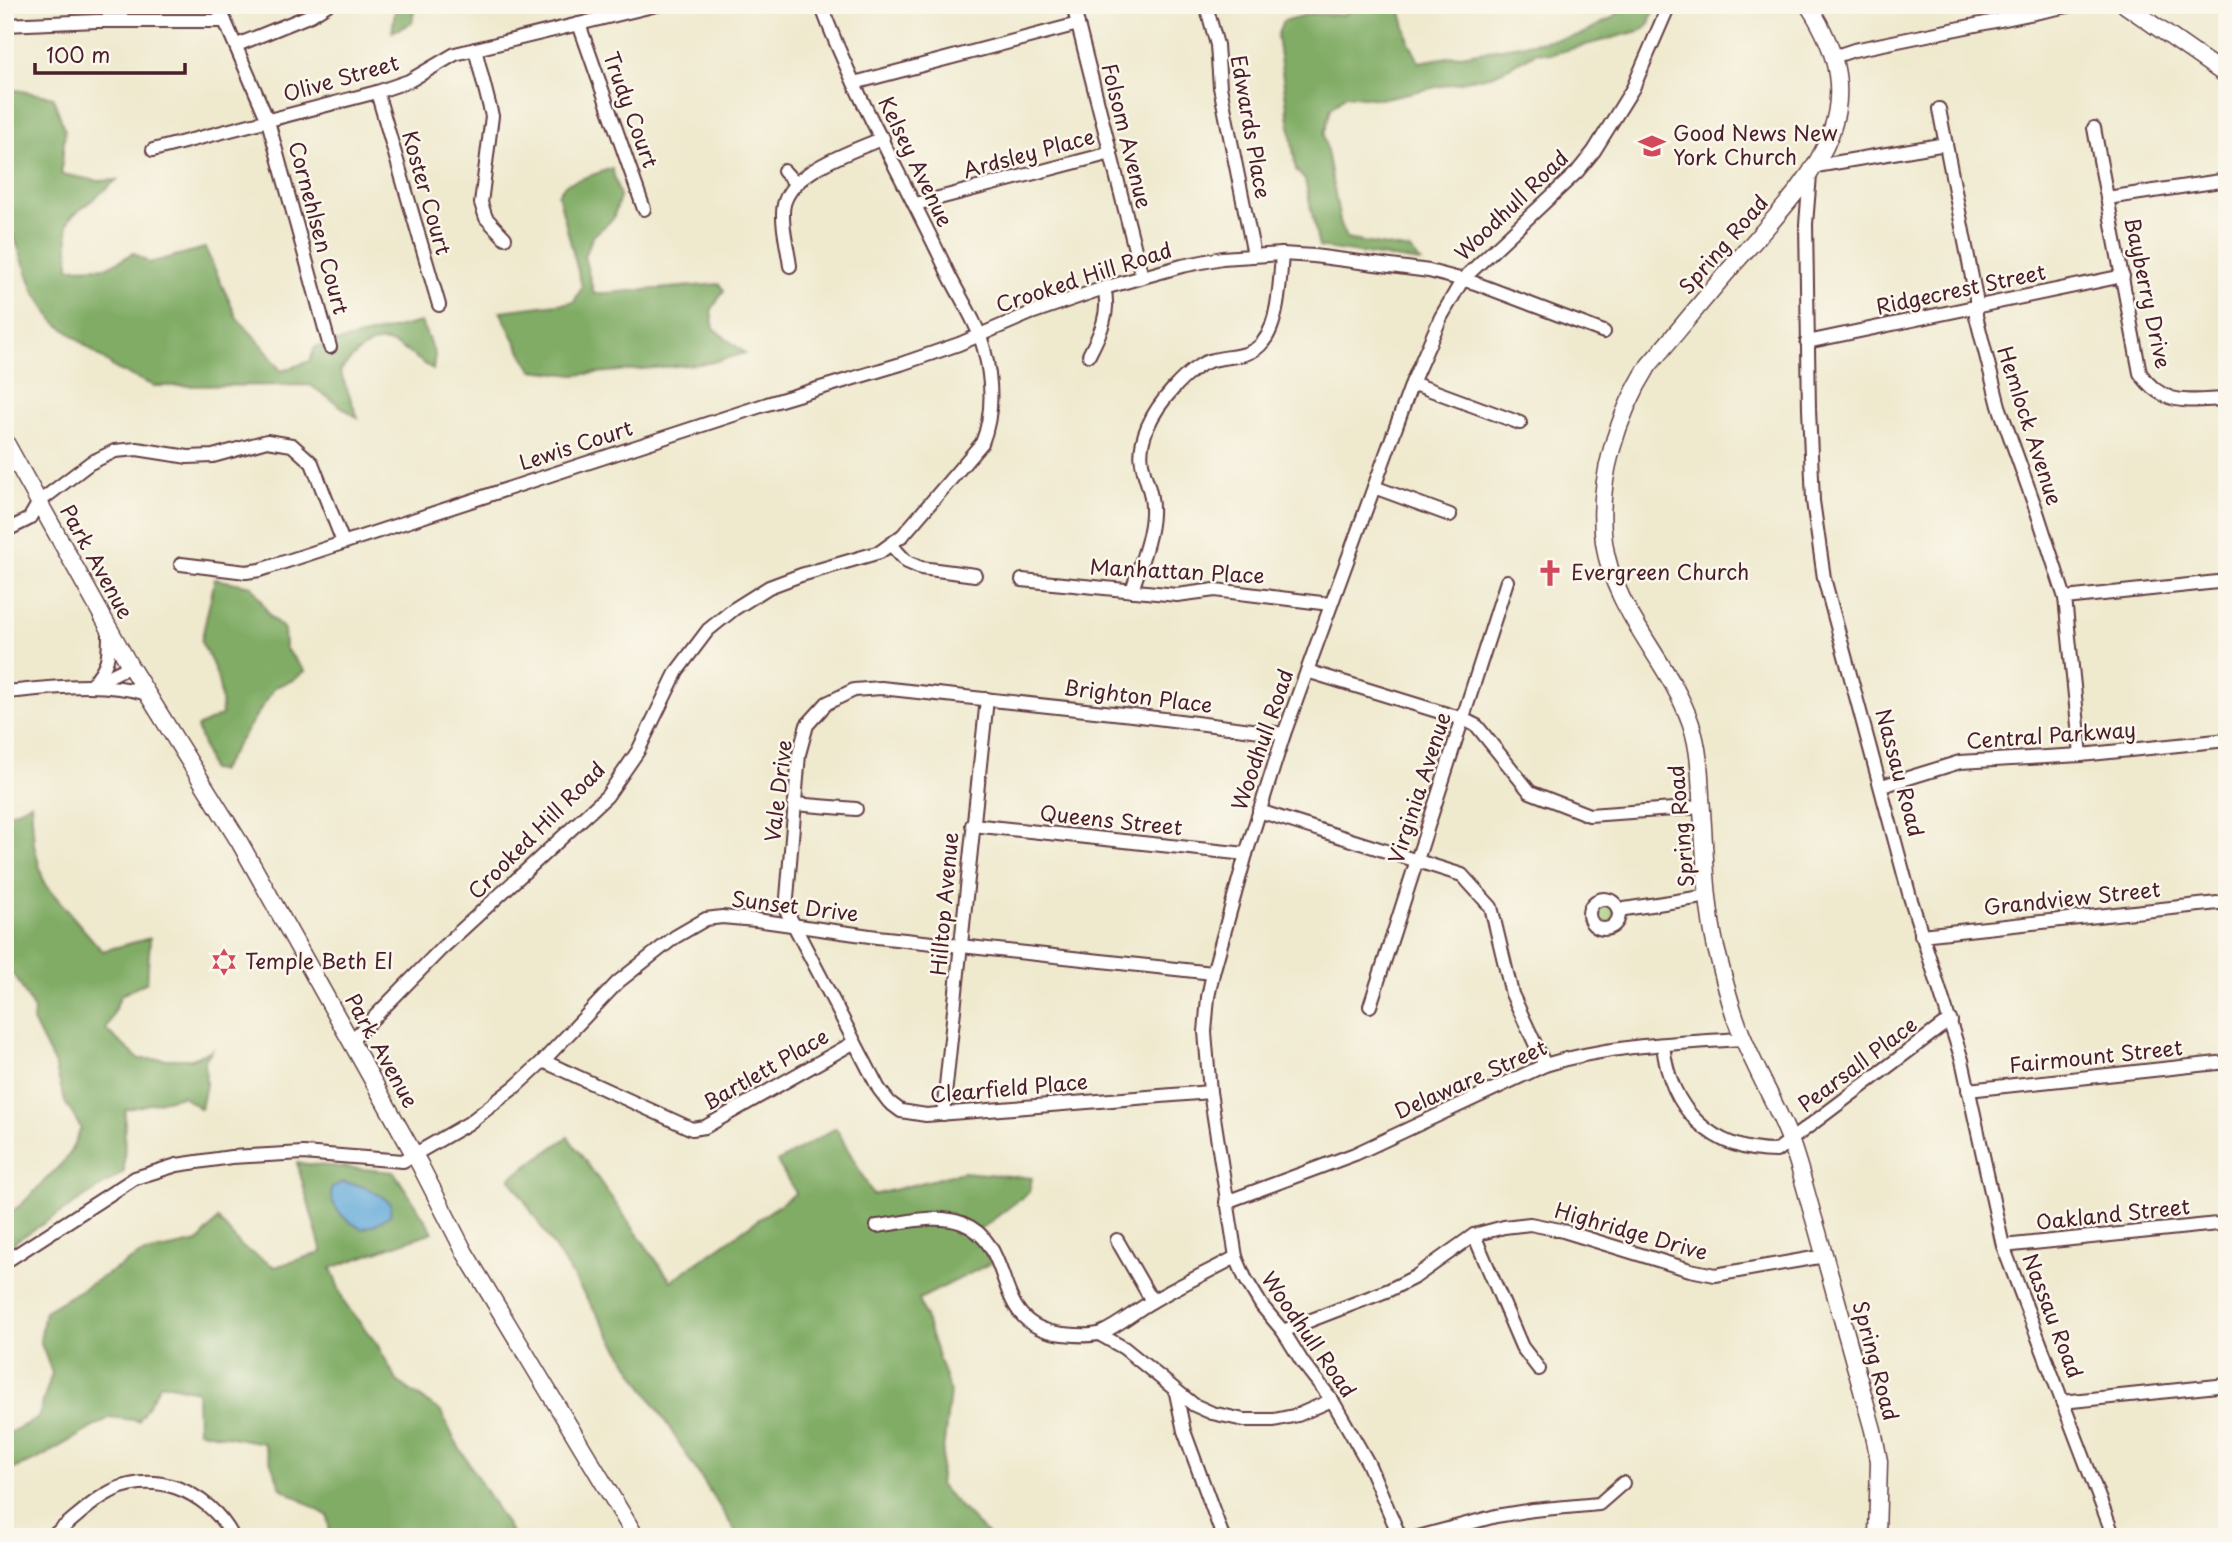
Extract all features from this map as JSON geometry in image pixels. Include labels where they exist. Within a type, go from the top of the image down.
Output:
[{"type":"main road","name":"Nassau Road","points":[[1808,5],[1827,38],[1833,57],[1839,102],[1834,126],[1813,170]]},
{"type":"main road","points":[[2125,5],[2227,76]]},
{"type":"main road","name":"Spring Road","points":[[1813,170],[1649,365],[1636,385],[1612,452],[1604,490],[1602,517],[1609,565],[1628,612],[1676,688],[1691,724],[1699,762],[1715,944],[1743,1039],[1773,1099],[1790,1141],[1825,1256],[1879,1461],[1877,1537]]},
{"type":"main road","name":"Park Avenue","points":[[5,441],[130,666],[240,843],[415,1155],[465,1253],[636,1537]]},
{"type":"street","name":"Cornehlsen Court","points":[[218,5],[268,121],[330,347]]},
{"type":"street","points":[[237,46],[311,15],[327,5]]},
{"type":"street","name":"Olive Street","points":[[153,150],[377,92],[409,81],[444,60],[475,49],[657,5]]},
{"type":"street","name":"Kelsey Avenue","points":[[821,5],[854,83],[979,335]]},
{"type":"street","name":"Folsom Avenue","points":[[1073,5],[1142,277]]},
{"type":"street","name":"Edwards Place","points":[[1206,5],[1217,46],[1220,87],[1254,255]]},
{"type":"street","name":"Woodhull Road","points":[[1400,1537],[1368,1463],[1332,1400],[1303,1363],[1283,1331],[1262,1307],[1236,1257],[1209,1092],[1205,1031],[1213,973],[1245,854],[1284,734],[1430,339],[1463,279],[1577,172],[1594,151],[1633,88],[1669,5]]},
{"type":"street","points":[[1833,57],[1852,50],[2073,5]]},
{"type":"street","points":[[5,25],[97,21],[225,21]]},
{"type":"street","name":"Trudy Court","points":[[579,24],[644,209]]},
{"type":"street","points":[[854,83],[1078,24]]},
{"type":"street","points":[[475,49],[492,116],[481,202],[486,218],[505,238]]},
{"type":"street","name":"Koster Court","points":[[377,92],[439,305]]},
{"type":"street","name":"Hemlock Avenue","points":[[1940,109],[1986,365],[2065,598],[2081,755]]},
{"type":"street","name":"Bayberry Drive","points":[[2094,128],[2140,373],[2157,394],[2177,400],[2227,399]]},
{"type":"street","points":[[790,266],[784,225],[784,202],[795,183],[820,166],[883,138]]},
{"type":"street","points":[[1813,170],[1946,144]]},
{"type":"street","name":"Ardsley Place","points":[[916,204],[1111,153]]},
{"type":"street","name":"Nassau Road","points":[[1813,170],[1807,224],[1807,342],[1813,501],[1824,578],[1921,934],[1951,1021],[2003,1246],[2114,1537]]},
{"type":"street","points":[[784,171],[795,183]]},
{"type":"street","points":[[2108,198],[2227,180]]},
{"type":"street","points":[[1132,591],[1152,513],[1140,452],[1149,423],[1186,375],[1198,366],[1212,360],[1251,352],[1263,343],[1274,316],[1282,254]]},
{"type":"street","name":"Crooked Hill Road","points":[[351,1041],[441,950],[607,796],[638,751],[677,671],[708,630],[734,609],[769,587],[801,575],[867,557],[904,535],[982,443],[989,426],[991,400],[988,367],[979,335],[1031,313],[1142,277],[1222,258],[1282,254],[1387,265],[1463,279],[1604,332]]},
{"type":"street","name":"Ridgecrest Street","points":[[1807,342],[2123,276]]},
{"type":"street","points":[[1089,355],[1105,318],[1107,298],[1104,288]]},
{"type":"street","name":"Lewis Court","points":[[181,565],[246,572],[260,570],[767,404],[901,364],[979,335]]},
{"type":"street","points":[[1412,383],[1520,423]]},
{"type":"street","points":[[5,531],[29,519],[38,502],[90,463],[115,451],[137,449],[188,457],[213,456],[267,441],[292,445],[312,463],[343,541]]},
{"type":"street","points":[[1374,486],[1450,515]]},
{"type":"street","points":[[891,545],[907,562],[921,568],[975,575]]},
{"type":"street","name":"Manhattan Place","points":[[1022,580],[1177,594],[1215,590],[1330,604]]},
{"type":"street","name":"Virginia Avenue","points":[[1370,1006],[1507,581]]},
{"type":"street","points":[[2065,598],[2227,581]]},
{"type":"street","points":[[91,685],[106,669],[109,658],[109,627]]},
{"type":"street","points":[[91,685],[130,666]]},
{"type":"street","points":[[1307,671],[1478,726],[1530,792],[1589,815],[1702,807]]},
{"type":"street","points":[[5,692],[91,685],[125,687],[148,694]]},
{"type":"street","name":"Vale Drive","points":[[794,926],[786,910],[799,754],[807,725],[827,703],[854,690],[881,688],[987,699]]},
{"type":"street","name":"Brighton Place","points":[[987,699],[1284,734]]},
{"type":"street","name":"Hilltop Avenue","points":[[943,1114],[987,699]]},
{"type":"street","name":"Central Parkway","points":[[1882,786],[1960,762],[2081,755],[2227,740]]},
{"type":"street","points":[[794,804],[856,809]]},
{"type":"street","points":[[1259,811],[1462,875],[1491,907],[1512,994],[1545,1065]]},
{"type":"street","name":"Queens Street","points":[[972,825],[1245,854]]},
{"type":"street","points":[[1618,910],[1709,896]]},
{"type":"street","name":"Grandview Street","points":[[1921,934],[2227,902]]},
{"type":"street","name":"Sunset Drive","points":[[415,1155],[469,1123],[516,1086],[543,1062],[618,982],[692,926],[706,919],[722,917],[1213,973]]},
{"type":"street","name":"Clearfield Place","points":[[794,926],[879,1089],[889,1102],[901,1111],[913,1114],[943,1114],[1209,1092]]},
{"type":"street","name":"Pearsall Place","points":[[1790,1141],[1951,1021]]},
{"type":"street","name":"Delaware Street","points":[[1226,1202],[1354,1154],[1545,1065],[1601,1051],[1743,1039]]},
{"type":"street","name":"Bartlett Place","points":[[543,1062],[691,1129],[705,1127],[853,1043]]},
{"type":"street","points":[[1663,1045],[1670,1082],[1680,1102],[1695,1121],[1711,1133],[1744,1148],[1776,1151],[1790,1141]]},
{"type":"street","name":"Fairmount Street","points":[[1968,1090],[2227,1062]]},
{"type":"street","points":[[5,1262],[135,1178],[177,1165],[231,1157],[303,1153],[390,1162],[403,1161],[415,1155]]},
{"type":"street","points":[[877,1226],[939,1219],[961,1222],[977,1232],[990,1245],[1012,1303],[1025,1320],[1047,1332],[1099,1334],[1124,1348],[1176,1393],[1212,1413],[1244,1420],[1274,1420],[1298,1415],[1332,1400]]},
{"type":"street","name":"Oakland Street","points":[[2003,1246],[2227,1223]]},
{"type":"street","name":"Highridge Drive","points":[[1283,1331],[1415,1277],[1474,1236],[1504,1227],[1530,1224],[1560,1230],[1689,1270],[1715,1275],[1825,1256]]},
{"type":"street","points":[[1474,1236],[1522,1347],[1539,1369]]},
{"type":"street","points":[[1117,1240],[1152,1301]]},
{"type":"street","points":[[1099,1334],[1152,1301],[1236,1257]]},
{"type":"street","points":[[2062,1402],[2227,1385]]},
{"type":"street","points":[[1176,1393],[1184,1430],[1223,1537]]},
{"type":"street","points":[[51,1537],[105,1494],[127,1485],[154,1482],[180,1488],[200,1498],[217,1514],[233,1537]]},
{"type":"street","points":[[1418,1537],[1496,1516],[1599,1504],[1623,1483]]},
{"type":"green space","points":[[396,5],[415,5],[412,23],[392,32]]},
{"type":"green space","points":[[1355,5],[1397,5],[1409,42],[1419,62],[1580,35],[1610,19],[1628,5],[1655,5],[1648,26],[1642,30],[1552,54],[1537,52],[1494,75],[1380,99],[1346,95],[1331,108],[1324,135],[1340,221],[1346,239],[1410,250],[1421,262],[1319,247],[1305,180],[1296,170],[1277,36],[1283,21],[1310,14],[1344,15]]},
{"type":"green space","points":[[16,90],[53,97],[65,131],[61,174],[99,181],[117,180],[71,217],[67,225],[69,268],[108,267],[134,253],[149,263],[205,248],[237,318],[281,371],[310,361],[315,347],[421,322],[435,355],[433,370],[395,345],[385,342],[365,347],[340,371],[358,418],[310,385],[154,386],[116,369],[54,321],[34,291],[9,223],[5,220],[5,94]]},
{"type":"green space","points":[[612,168],[620,197],[613,219],[593,236],[584,256],[594,294],[719,284],[724,290],[711,311],[714,329],[745,353],[709,363],[574,375],[532,370],[500,311],[574,302],[582,287],[558,194],[566,184]]},
{"type":"green space","points":[[215,579],[252,586],[270,616],[284,629],[285,648],[305,671],[293,680],[275,687],[220,771],[211,770],[197,727],[222,715],[217,677],[201,642]]},
{"type":"green space","points":[[31,803],[34,845],[44,883],[102,951],[150,938],[147,982],[121,995],[106,1030],[139,1059],[192,1059],[212,1050],[205,1060],[206,1084],[201,1109],[182,1096],[125,1110],[124,1172],[5,1248],[5,1217],[23,1203],[68,1157],[81,1128],[65,1102],[55,1065],[33,1021],[34,1010],[17,979],[5,967],[5,816]]},
{"type":"green space","points":[[1603,903],[1611,906],[1614,914],[1611,922],[1603,925],[1595,922],[1592,914],[1595,906]]},
{"type":"green space","points":[[836,1128],[873,1195],[963,1172],[1032,1178],[1029,1192],[977,1232],[991,1263],[919,1299],[950,1392],[939,1485],[990,1537],[739,1537],[510,1178],[568,1137],[671,1281],[796,1193],[777,1162]]},
{"type":"green space","points":[[297,1163],[394,1172],[433,1232],[331,1268],[345,1304],[377,1344],[397,1381],[441,1412],[455,1441],[514,1537],[330,1537],[328,1516],[281,1488],[263,1443],[198,1431],[197,1391],[161,1383],[139,1421],[111,1417],[36,1460],[5,1472],[5,1435],[38,1418],[52,1373],[40,1341],[45,1311],[141,1254],[198,1242],[218,1219],[241,1246],[275,1267],[322,1252]]},
{"type":"water","points":[[342,1182],[362,1186],[380,1195],[391,1204],[390,1215],[362,1229],[350,1222],[336,1208],[331,1195],[331,1188]]},
{"type":"place","name":"Good News New York Church","points":[[1652,146]]},
{"type":"place","name":"Evergreen Church","points":[[1550,573]]},
{"type":"place","name":"Temple Beth El","points":[[224,962]]}]
